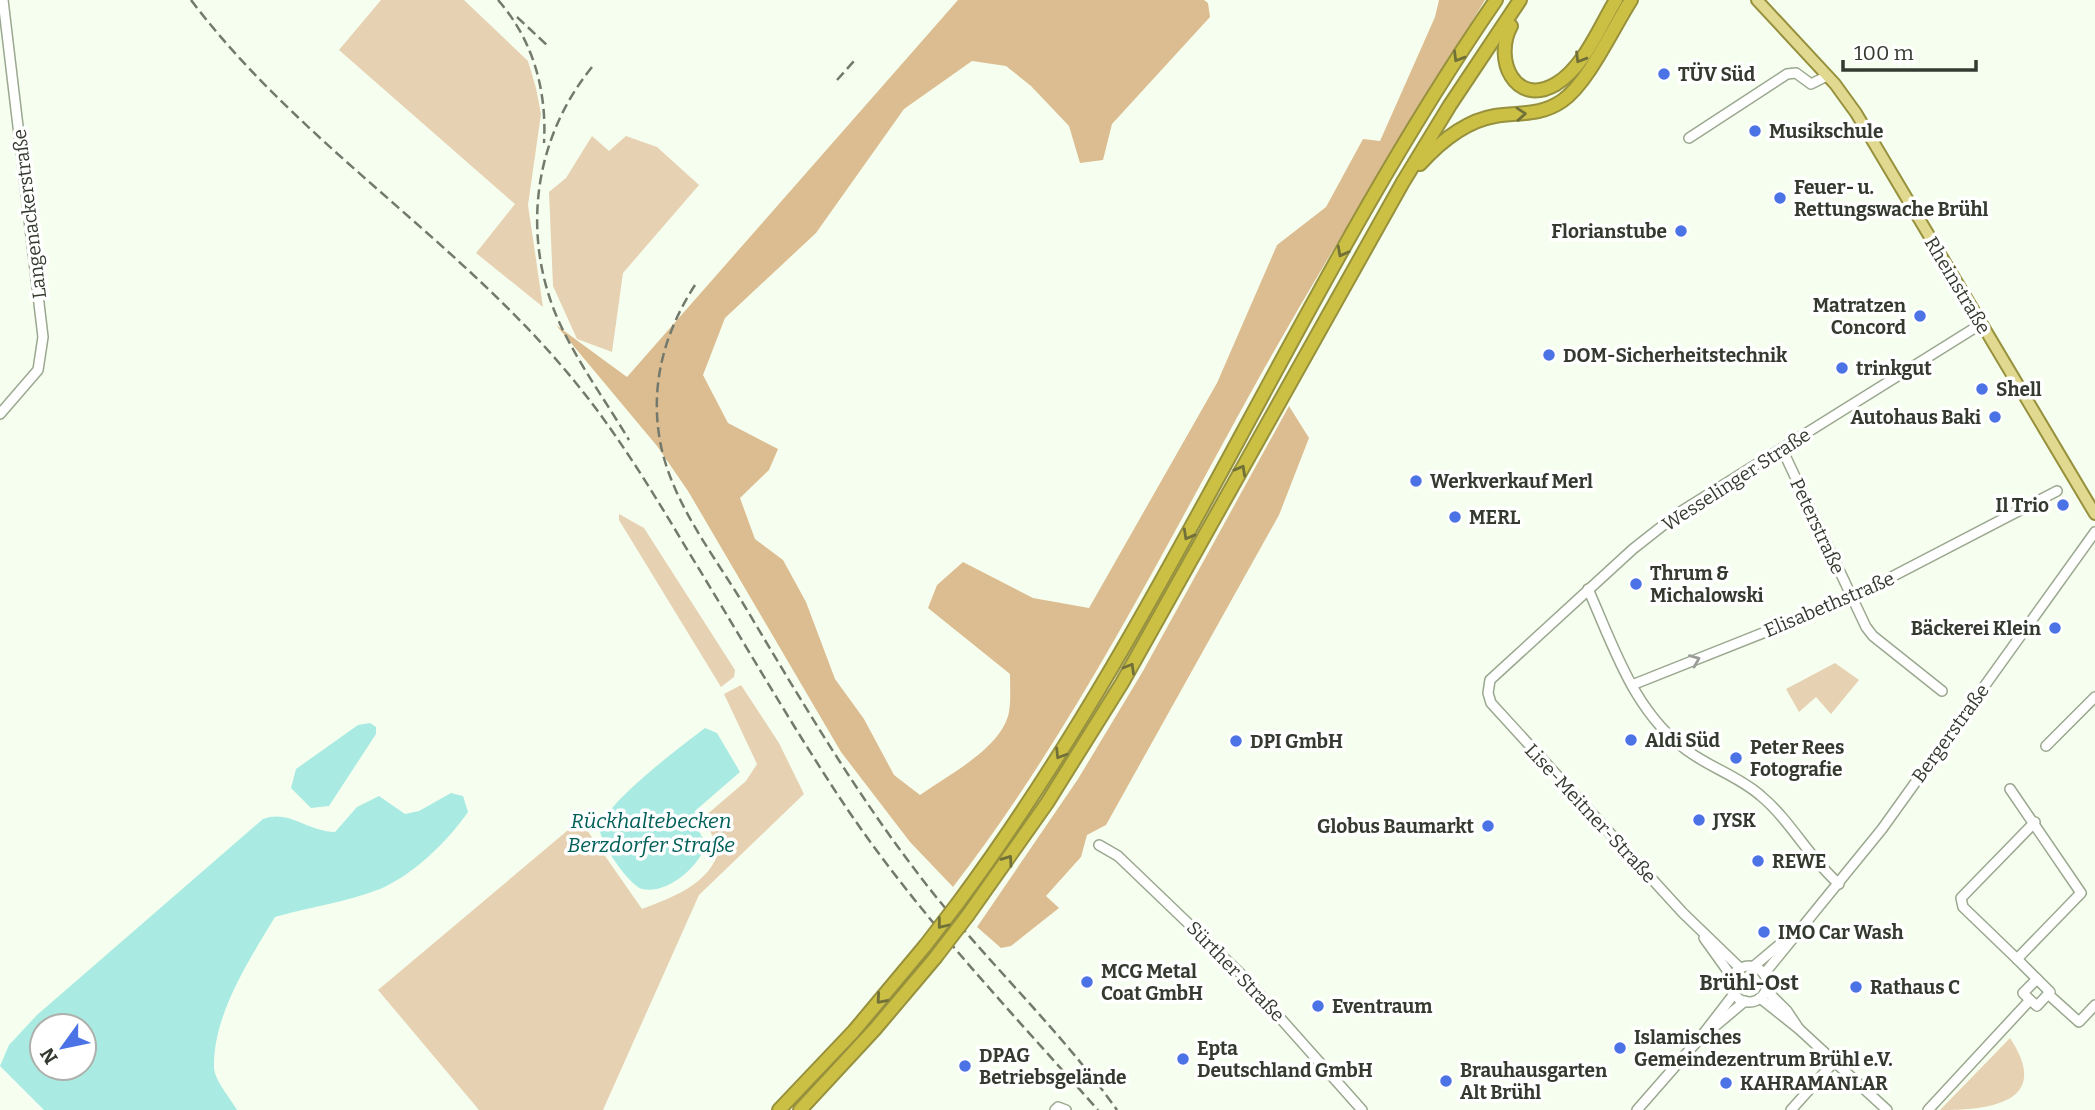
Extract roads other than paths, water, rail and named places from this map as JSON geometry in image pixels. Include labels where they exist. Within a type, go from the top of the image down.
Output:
[{"type":"highway","points":[[779,1110],[854,1031],[925,946],[1024,810],[1095,698],[1349,238],[1463,48],[1496,0]]},
{"type":"highway","points":[[800,1110],[875,1029],[935,958],[1047,803],[1111,700],[1403,182],[1450,105],[1520,0]]},
{"type":"highway","points":[[1525,0],[1504,39],[1503,60],[1511,77],[1520,86],[1538,91],[1554,85],[1572,72],[1616,0]]},
{"type":"highway","points":[[1403,182],[1434,148],[1467,124],[1494,116],[1540,113],[1564,100],[1580,83],[1631,0]]},
{"type":"main road","name":"Rheinstraße","points":[[1757,0],[1827,76],[1856,113],[2095,514]]},
{"type":"street","name":"Langenackerstraße","points":[[0,414],[38,370],[43,337],[3,0]]},
{"type":"street","points":[[1689,138],[1787,74],[1796,74],[1811,84],[1827,76]]},
{"type":"street","name":"Wesselinger Straße","points":[[1488,693],[1490,680],[1499,671],[1588,589],[1680,512],[1981,324]]},
{"type":"street","name":"Peterstraße","points":[[1782,449],[1852,598],[1873,636],[1941,691]]},
{"type":"street","name":"Elisabethstraße","points":[[1632,685],[1852,598],[2057,491]]},
{"type":"street","points":[[2082,491],[2095,495]]},
{"type":"street","name":"Bergerstraße","points":[[1764,974],[1839,884],[2095,533]]},
{"type":"street","points":[[1588,589],[1632,685],[1652,720],[1688,752],[1762,796],[1819,867],[1839,884]]},
{"type":"street","name":"Lise-Meitner-Straße","points":[[1488,693],[1491,703],[1518,734],[1699,930],[1740,968]]},
{"type":"street","points":[[2046,746],[2095,697]]},
{"type":"street","points":[[2010,789],[2081,893],[2017,959]]},
{"type":"street","points":[[2035,822],[1961,898],[1963,907],[2079,1022],[2095,1006]]},
{"type":"street","name":"Sürther Straße","points":[[1099,845],[1118,856],[1241,974],[1362,1110]]},
{"type":"street","name":"Bergerstraße","points":[[1754,966],[1799,929]]},
{"type":"street","name":"Lise-Meitner-Straße","points":[[1699,930],[1732,977]]},
{"type":"street","points":[[1637,1110],[1700,1038],[1734,994],[1732,977],[1740,968],[1754,966],[1764,974],[1763,994],[1887,1110]]},
{"type":"street","points":[[2037,979],[2023,993],[2036,1006],[2048,994]]},
{"type":"street","points":[[1734,994],[1745,1001]]},
{"type":"street","points":[[1700,1038],[1745,1001],[1763,994]]},
{"type":"street","points":[[1928,1110],[2030,999]]},
{"type":"street","points":[[1791,1110],[1834,1062]]},
{"type":"water","points":[[370,723],[376,727],[376,734],[329,806],[311,808],[291,788],[296,769],[358,725]]},
{"type":"water","name":"Rückhaltebecken Berzdorfer Straße","points":[[705,728],[717,733],[740,772],[695,811],[696,826],[706,844],[697,861],[672,883],[652,890],[642,889],[629,880],[615,861],[603,840],[600,826],[632,788]]},
{"type":"water","points":[[451,793],[463,796],[468,812],[429,856],[405,875],[380,889],[275,917],[254,951],[226,1008],[215,1047],[215,1072],[237,1110],[44,1110],[0,1066],[9,1045],[28,1025],[28,1082],[98,1082],[98,1012],[40,1012],[263,819],[290,818],[315,828],[335,832],[357,807],[379,796],[405,814],[419,811]]},
{"type":"railway","points":[[191,0],[234,52],[280,100],[479,280],[571,377],[633,462],[795,728],[861,829],[925,913],[1098,1110]]},
{"type":"railway","points":[[498,0],[520,32],[535,67],[543,104],[544,143]]},
{"type":"railway","points":[[517,17],[549,47]]},
{"type":"railway","points":[[837,80],[854,61]]},
{"type":"railway","points":[[592,67],[558,122],[547,152],[537,215],[539,247],[544,279],[561,327],[629,440]]},
{"type":"railway","points":[[695,285],[668,341],[662,360],[657,400],[657,420],[665,463],[683,506],[832,750],[903,854],[952,916],[1072,1053],[1117,1110]]},
{"type":"place","name":"TÜV Süd","points":[[1664,74]]},
{"type":"place","name":"Musikschule","points":[[1755,131]]},
{"type":"place","name":"Feuer- u. Rettungswache Brühl","points":[[1780,198]]},
{"type":"place","name":"Florianstube","points":[[1681,231]]},
{"type":"place","name":"Matratzen Concord","points":[[1920,316]]},
{"type":"place","name":"DOM-Sicherheitstechnik","points":[[1549,355]]},
{"type":"place","name":"trinkgut","points":[[1842,368]]},
{"type":"place","name":"Shell","points":[[1982,389]]},
{"type":"place","name":"Autohaus Baki","points":[[1995,417]]},
{"type":"place","name":"Werkverkauf Merl","points":[[1416,481]]},
{"type":"place","name":"Il Trio","points":[[2063,505]]},
{"type":"place","name":"MERL","points":[[1455,517]]},
{"type":"place","name":"Thrum & Michalowski","points":[[1636,584]]},
{"type":"place","name":"Bäckerei Klein","points":[[2055,628]]},
{"type":"place","name":"Aldi Süd","points":[[1631,740]]},
{"type":"place","name":"DPI GmbH","points":[[1236,741]]},
{"type":"place","name":"Peter Rees Fotografie","points":[[1736,758]]},
{"type":"place","name":"JYSK","points":[[1699,820]]},
{"type":"place","name":"Globus Baumarkt","points":[[1488,826]]},
{"type":"place","name":"REWE","points":[[1758,861]]},
{"type":"place","name":"IMO Car Wash","points":[[1764,932]]},
{"type":"place","name":"MCG Metal Coat GmbH","points":[[1087,982]]},
{"type":"place","name":"Rathaus C","points":[[1856,987]]},
{"type":"place","name":"Eventraum","points":[[1318,1006]]},
{"type":"place","name":"Islamisches Gemeindezentrum Brühl e.V.","points":[[1620,1048]]},
{"type":"place","name":"Epta Deutschland GmbH","points":[[1183,1059]]},
{"type":"place","name":"DPAG Betriebsgelände","points":[[965,1066]]},
{"type":"place","name":"Brauhausgarten Alt Brühl","points":[[1446,1081]]},
{"type":"place","name":"KAHRAMANLAR","points":[[1726,1083]]},
{"type":"district","name":"Brühl-Ost","points":[[1749,983]]}]
